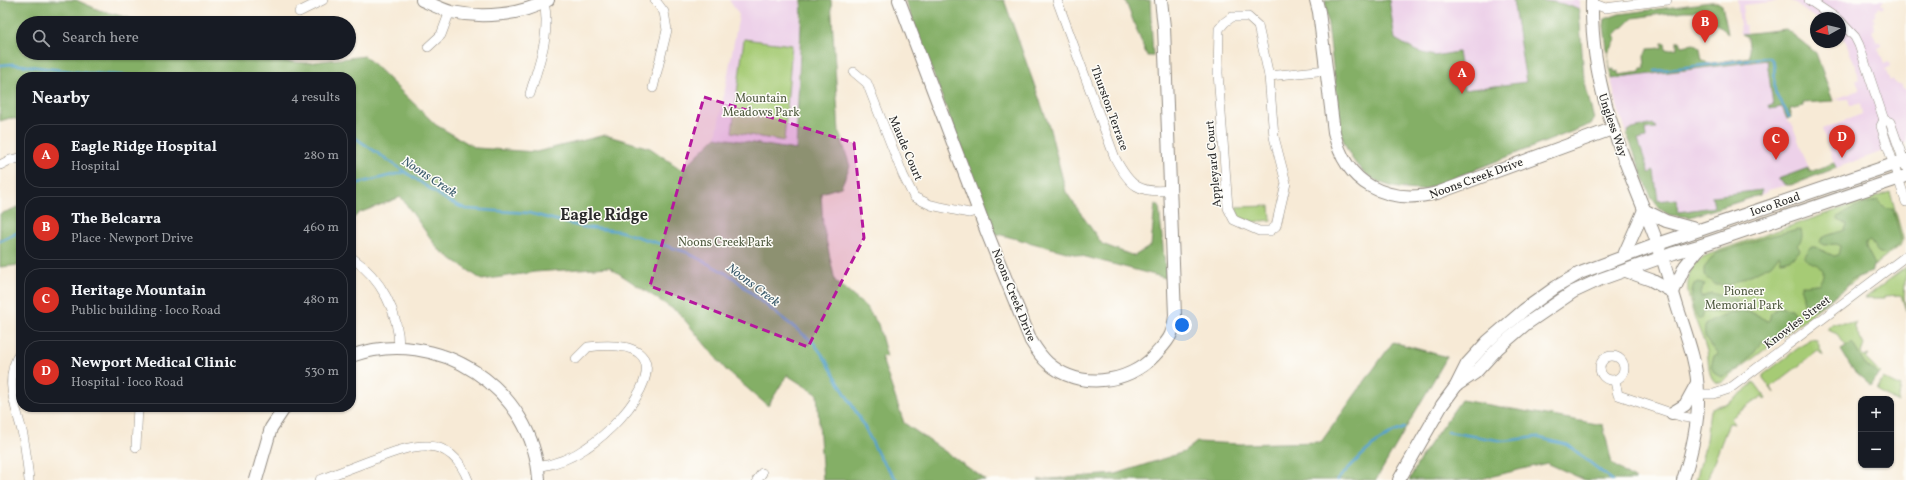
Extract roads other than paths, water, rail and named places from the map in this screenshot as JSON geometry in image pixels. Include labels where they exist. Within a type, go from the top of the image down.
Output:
[{"type":"street","points":[[299,12],[323,0]]},
{"type":"street","points":[[422,0],[450,11],[482,16],[522,10],[546,1],[548,19],[546,39],[530,94]]},
{"type":"street","points":[[653,88],[667,30],[664,12],[655,0]]},
{"type":"street","name":"Noons Creek Drive","points":[[900,0],[979,210],[1031,341],[1040,355],[1049,363],[1068,375],[1086,380],[1106,380],[1129,374],[1139,369],[1162,347],[1171,334],[1175,316],[1176,294],[1164,27],[1166,2]]},
{"type":"street","name":"Thurston Terrace","points":[[1056,0],[1115,158],[1123,172],[1132,183],[1141,189],[1151,191],[1171,190]]},
{"type":"street","name":"Noons Creek Drive","points":[[1316,0],[1327,70],[1334,132],[1339,151],[1346,163],[1361,180],[1388,194],[1410,198],[1437,193],[1612,129]]},
{"type":"street","points":[[1592,1],[1605,8],[1667,0]]},
{"type":"street","points":[[1809,0],[1827,12]]},
{"type":"street","name":"Ungless Way","points":[[1592,1],[1593,51],[1599,84],[1612,129],[1658,244]]},
{"type":"street","points":[[428,47],[442,35],[450,11]]},
{"type":"street","name":"Appleyard Court","points":[[1232,17],[1248,17],[1258,26],[1269,76],[1274,137],[1286,183],[1276,226],[1270,231],[1259,231],[1234,220],[1228,208],[1218,73],[1219,29],[1225,22],[1232,17]]},
{"type":"street","points":[[1846,27],[1855,37],[1859,45],[1884,120],[1881,126],[1902,163],[1902,177],[1906,202]]},
{"type":"street","points":[[1269,76],[1327,70]]},
{"type":"street","name":"Maude Court","points":[[854,72],[867,83],[903,176],[914,197],[931,206],[969,214],[979,210]]},
{"type":"street","points":[[0,165],[16,159]]},
{"type":"street","name":"Ioco Road","points":[[1456,386],[1467,364],[1488,341],[1524,310],[1580,273],[1658,244],[1902,163]]},
{"type":"street","name":"Ioco Road","points":[[1456,386],[1475,373],[1504,343],[1555,303],[1601,279],[1662,257],[1702,245],[1902,177]]},
{"type":"street","points":[[1623,257],[1644,210],[1666,221],[1699,230]]},
{"type":"street","points":[[1658,244],[1689,348],[1697,382],[1697,419],[1690,458],[1683,480]]},
{"type":"street","points":[[1673,292],[1685,266],[1702,245]]},
{"type":"street","name":"Knowles Street","points":[[1698,394],[1714,394],[1729,389],[1906,256]]},
{"type":"street","points":[[356,261],[370,274],[384,292],[395,317],[399,334],[399,348]]},
{"type":"street","points":[[1626,271],[1652,280],[1673,292]]},
{"type":"street","points":[[538,467],[572,456],[601,438],[623,416],[637,397],[647,374],[645,360],[639,354],[618,346],[588,347],[576,359]]},
{"type":"street","points":[[356,355],[376,350],[399,348],[433,352],[446,356],[474,370],[492,383],[503,394],[520,418],[534,446],[539,480]]},
{"type":"street","points":[[16,363],[12,373],[12,394],[16,410]]},
{"type":"street","points":[[1615,381],[1618,395],[1672,413],[1697,419]]},
{"type":"street","points":[[1672,413],[1685,405],[1697,382]]},
{"type":"street","points":[[1399,480],[1442,405],[1456,386]]},
{"type":"street","points":[[16,412],[24,442],[29,480]]},
{"type":"street","points":[[136,448],[138,412]]},
{"type":"street","points":[[256,480],[271,428],[282,412]]},
{"type":"street","points":[[320,480],[396,451],[419,445],[431,446],[451,455],[462,468],[468,480]]},
{"type":"waterway","points":[[1655,71],[1769,57],[1772,60],[1774,68],[1775,91],[1789,117]]},
{"type":"waterway","name":"Noons Creek","points":[[0,65],[12,64],[78,72]]},
{"type":"waterway","name":"Noons Creek","points":[[356,138],[448,201],[466,209],[529,213],[582,227],[619,231],[686,252],[733,277],[758,299],[813,342],[824,357],[863,424],[880,458],[897,480]]},
{"type":"waterway","points":[[356,184],[405,172]]},
{"type":"waterway","points":[[0,241],[16,233]]},
{"type":"waterway","name":"Noons Creek","points":[[1337,480],[1376,443],[1404,428]]},
{"type":"waterway","name":"Noons Creek","points":[[1448,432],[1504,441],[1536,437],[1568,445],[1612,480]]},
{"type":"place","name":"The Belcarra","points":[[1705,43]]},
{"type":"place","name":"Eagle Ridge Hospital","points":[[1462,94]]},
{"type":"place","name":"Newport Medical Clinic","points":[[1842,158]]},
{"type":"place","name":"Heritage Mountain","points":[[1776,160]]},
{"type":"district","name":"Eagle Ridge","points":[[604,214]]},
{"type":"park label","name":"Mountain Meadows Park","points":[[761,105]]},
{"type":"park label","name":"Noons Creek Park","points":[[725,242]]},
{"type":"park label","name":"Pioneer Memorial Park","points":[[1744,298]]}]
